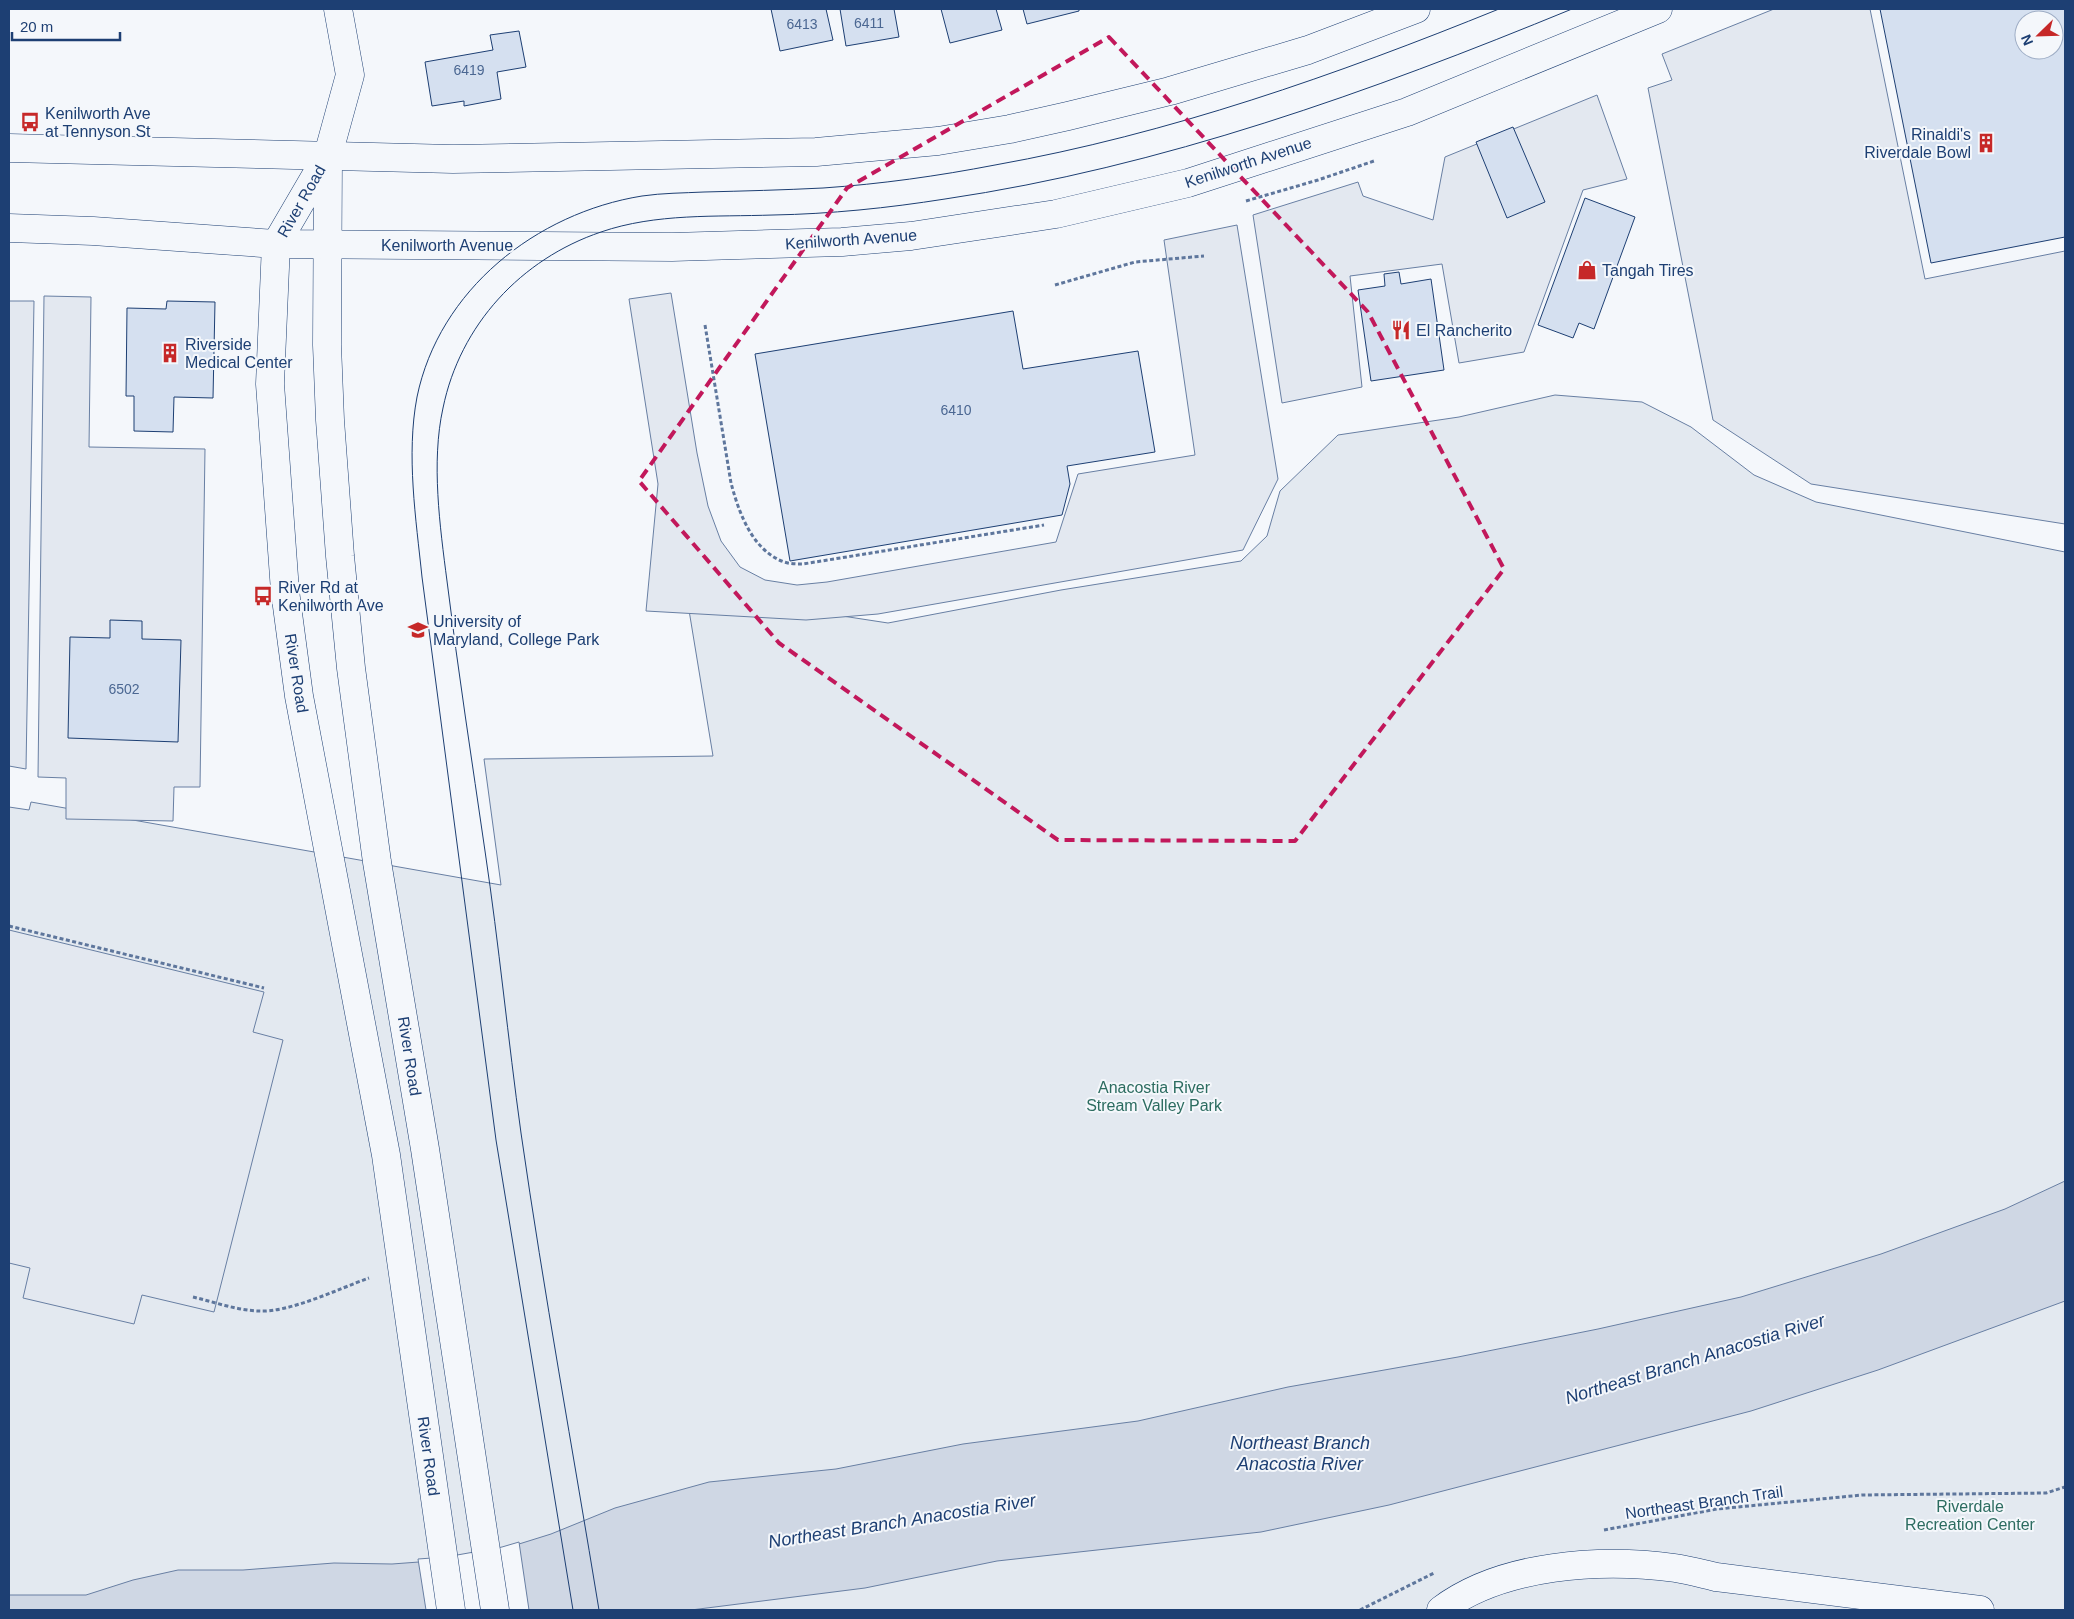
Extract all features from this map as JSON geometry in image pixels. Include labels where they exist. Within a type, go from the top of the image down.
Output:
[{"type":"street","points":[[328,155],[350,75],[338,9]]},
{"type":"street","points":[[9,148],[453,159],[816,152],[938,141],[1058,118],[1170,91],[1308,50],[1416,9]]},
{"type":"street","name":"Kenilworth Avenue","points":[[9,228],[93,231],[276,244],[672,247],[842,242],[911,236],[1056,214],[1188,182],[1407,112],[1658,9]]},
{"type":"street","name":"River Road","points":[[328,155],[327,345],[330,420],[340,556],[351,668],[378,862],[426,1149],[495,1610]]},
{"type":"street","name":"River Road","points":[[328,155],[276,244],[270,384],[285,591],[299,696],[386,1154],[451,1610]]},
{"type":"street","points":[[1441,1610],[1457,1598],[1500,1579],[1545,1569],[1609,1564],[1675,1568],[1716,1577],[1980,1610]]},
{"type":"path","points":[[1246,201],[1374,161]]},
{"type":"path","points":[[1055,285],[1135,262],[1204,256]]},
{"type":"path","points":[[705,325],[736,503],[747,527],[761,548],[774,557],[785,563],[803,564],[1044,525]]},
{"type":"path","points":[[9,926],[264,988]]},
{"type":"path","points":[[194,1297],[239,1309],[259,1311],[284,1308],[368,1278]]},
{"type":"path","name":"Northeast Branch Trail","points":[[1598,1531],[1717,1509],[1862,1495],[2046,1493],[2065,1487]]},
{"type":"path","points":[[1360,1610],[1415,1581],[1442,1570]]},
{"type":"highlighted area","points":[[1109,37],[1368,312],[1504,569],[1295,841],[1058,840],[779,643],[639,481],[847,188]]},
{"type":"green space","name":"Anacostia River Stream Valley Park","points":[[1555,395],[1642,402],[1691,427],[1754,475],[1816,502],[2065,552],[2065,1610],[9,1610],[9,807],[29,810],[31,802],[501,885],[484,759],[713,756],[686,592],[888,623],[1061,590],[1241,561],[1267,536],[1280,491],[1338,435],[1459,417]]},
{"type":"shaded area","points":[[1774,9],[1870,9],[1925,279],[2065,251],[2065,524],[1811,484],[1713,420],[1648,88],[1672,80],[1662,54]]},
{"type":"shaded area","points":[[1597,95],[1627,179],[1583,190],[1524,352],[1459,363],[1442,264],[1350,276],[1362,387],[1282,403],[1253,215],[1358,182],[1363,196],[1433,220],[1445,157]]},
{"type":"shaded area","points":[[1237,225],[1278,479],[1243,550],[878,614],[806,620],[646,611],[658,484],[629,299],[671,293],[697,453],[708,506],[721,541],[740,567],[765,580],[797,585],[827,582],[1056,542],[1078,474],[1195,455],[1164,240]]},
{"type":"shaded area","points":[[44,296],[91,297],[89,447],[205,449],[200,787],[174,787],[173,821],[66,819],[66,778],[38,777]]},
{"type":"shaded area","points":[[9,301],[34,301],[26,769],[9,766]]},
{"type":"shaded area","points":[[9,930],[264,992],[253,1032],[283,1040],[214,1312],[142,1295],[134,1324],[23,1298],[30,1268],[9,1263]]},
{"type":"water","name":"Northeast Branch Anacostia River","points":[[2065,1181],[2065,1301],[1878,1370],[1751,1411],[1389,1505],[1261,1532],[997,1561],[865,1588],[691,1610],[9,1610],[9,1595],[86,1595],[133,1580],[178,1570],[243,1570],[334,1563],[392,1564],[446,1560],[503,1549],[551,1534],[615,1508],[709,1482],[836,1469],[963,1444],[1138,1421],[1288,1387],[1458,1357],[1598,1329],[1741,1297],[1881,1254],[2005,1209]]},
{"type":"pier","points":[[519,1542],[529,1610],[426,1610],[418,1559],[446,1557]]},
{"type":"building","points":[[771,9],[826,9],[833,40],[780,51]]},
{"type":"building","points":[[840,9],[894,9],[899,37],[846,46]]},
{"type":"building","points":[[941,9],[996,9],[1002,30],[950,43]]},
{"type":"building","points":[[1023,9],[1079,9],[1079,11],[1027,24]]},
{"type":"building","name":"Rinaldi's Riverdale Bowl","points":[[1880,9],[2065,9],[2065,237],[1931,263]]},
{"type":"building","points":[[519,31],[526,67],[497,72],[501,99],[464,106],[464,101],[432,106],[425,62],[493,50],[490,35]]},
{"type":"building","points":[[1513,127],[1545,202],[1507,218],[1476,142]]},
{"type":"building","name":"Tangah Tires","points":[[1585,198],[1635,217],[1594,329],[1579,323],[1573,338],[1538,325]]},
{"type":"building","name":"El Rancherito","points":[[1399,272],[1401,284],[1431,279],[1444,370],[1371,381],[1358,290],[1385,286],[1384,274]]},
{"type":"building","name":"Riverside Medical Center","points":[[167,301],[215,302],[213,398],[174,397],[173,432],[134,431],[134,396],[126,396],[127,308],[166,309]]},
{"type":"building","points":[[1013,311],[1023,369],[1138,351],[1155,452],[1067,466],[1070,484],[1062,515],[790,561],[755,354]]},
{"type":"building","points":[[110,620],[142,621],[142,639],[181,640],[178,742],[68,738],[70,637],[110,638]]},
{"type":"tram line","points":[[573,1610],[496,1140],[422,577],[415,510],[412,441],[417,397],[429,358],[447,323],[470,291],[498,263],[530,239],[565,220],[603,205],[657,194],[823,188],[888,182],[974,169],[1060,152],[1124,137],[1251,100],[1376,57],[1499,9]]},
{"type":"tram line","points":[[599,1610],[521,1133],[495,922],[439,517],[437,472],[439,429],[443,408],[451,378],[464,349],[479,323],[498,299],[520,278],[545,259],[572,244],[601,232],[643,222],[686,217],[794,214],[881,208],[1026,185],[1106,167],[1185,147],[1342,97],[1496,40],[1572,9]]},
{"type":"place","name":"Kenilworth Ave at Tennyson St","points":[[30,122]]},
{"type":"place","name":"Rinaldi's Riverdale Bowl","points":[[1986,143]]},
{"type":"place","name":"Tangah Tires","points":[[1587,270]]},
{"type":"place","name":"El Rancherito","points":[[1401,330]]},
{"type":"place","name":"Riverside Medical Center","points":[[170,353]]},
{"type":"place","name":"River Rd at Kenilworth Ave","points":[[263,596]]},
{"type":"place","name":"University of Maryland, College Park","points":[[418,630]]},
{"type":"park label","name":"Riverdale Recreation Center","points":[[1970,1515]]}]
